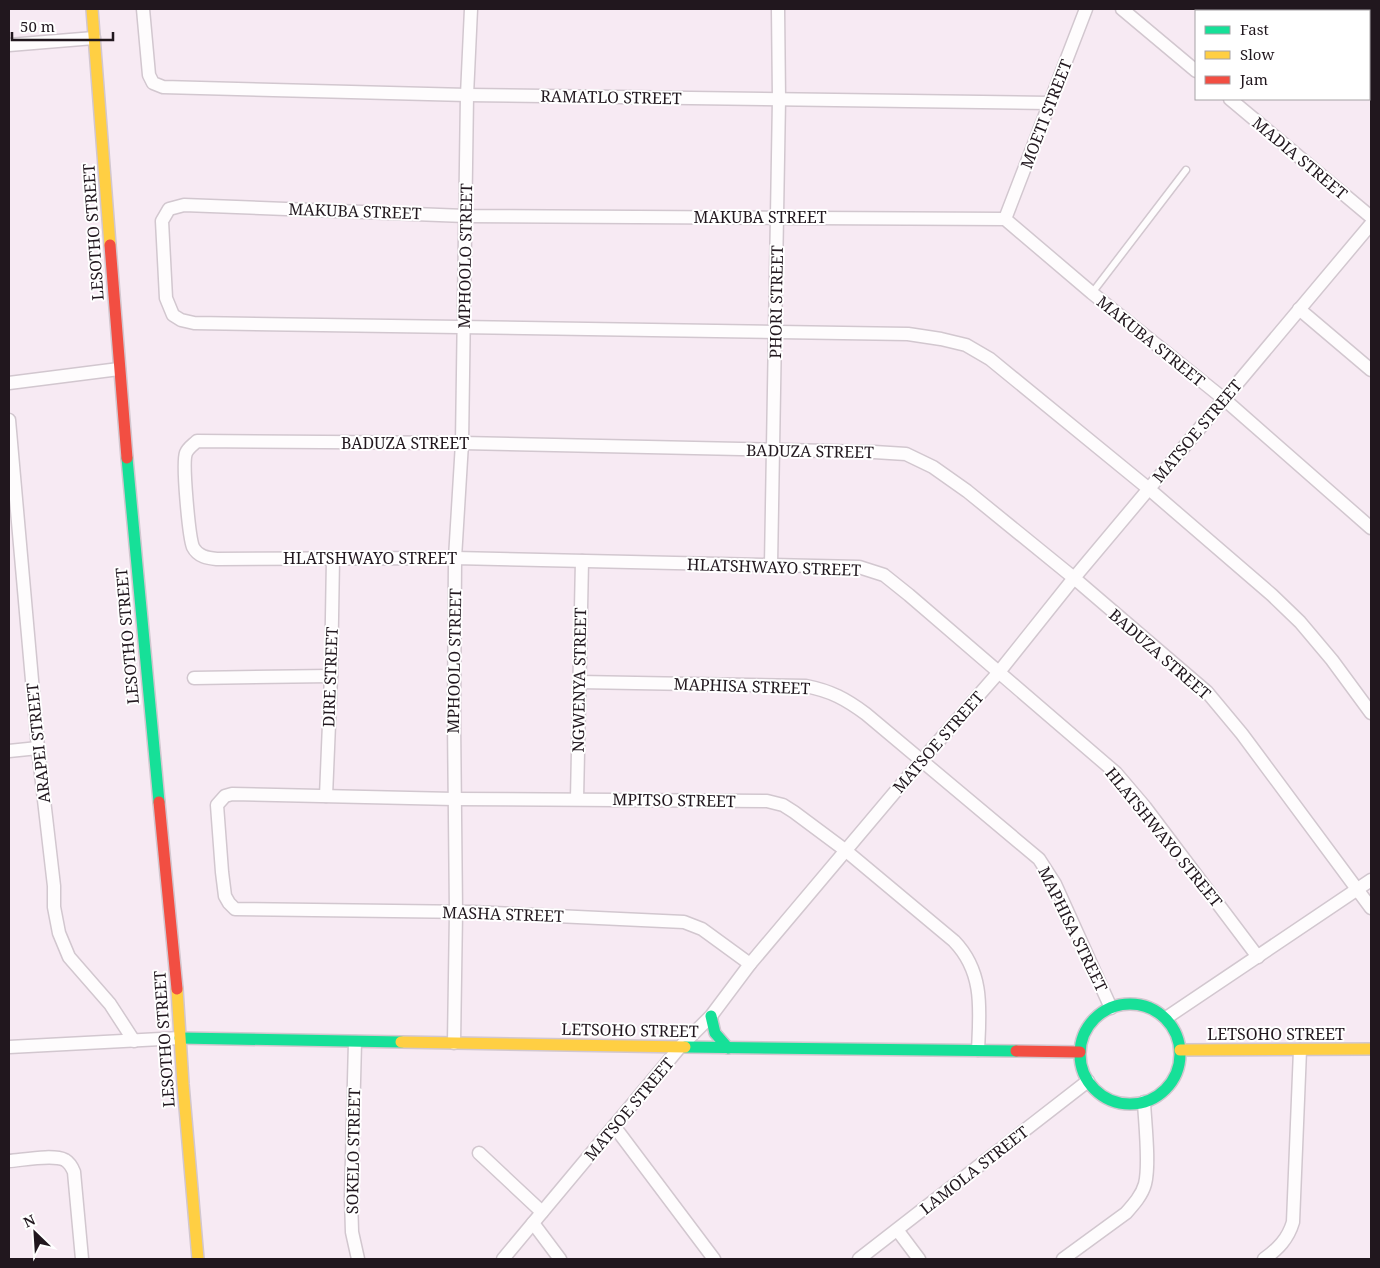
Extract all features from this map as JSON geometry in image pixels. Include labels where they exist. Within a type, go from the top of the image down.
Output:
[{"type":"street","name":"LESOTHO STREET","points":[[92,9],[119,369],[178,998],[198,1259]]},
{"type":"street","name":"RAMATLO STREET","points":[[143,9],[149,75],[153,83],[172,88],[467,95],[1049,103]]},
{"type":"street","name":"MPHOOLO STREET","points":[[454,1043],[456,912],[454,799],[455,558],[462,443],[467,95],[471,9]]},
{"type":"street","name":"PHORI STREET","points":[[772,565],[779,99],[778,9]]},
{"type":"street","name":"MOETI STREET","points":[[1006,219],[1086,9]]},
{"type":"street","points":[[1122,9],[1195,70]]},
{"type":"street","points":[[9,46],[94,38]]},
{"type":"street","name":"MADIA STREET","points":[[1231,100],[1371,217]]},
{"type":"street","name":"MAKUBA STREET","points":[[464,326],[194,322],[181,320],[173,315],[166,298],[162,221],[169,210],[184,205],[465,216],[1006,219],[1092,293],[1224,399],[1371,528]]},
{"type":"street","name":"MATSOE STREET","points":[[503,1259],[680,1047],[711,1016],[750,964],[845,850],[999,672],[1074,578],[1371,224]]},
{"type":"street","points":[[1299,309],[1371,370]]},
{"type":"street","points":[[464,326],[908,334],[966,345],[990,359],[1149,489],[1272,595],[1300,622],[1332,660],[1371,713]]},
{"type":"street","points":[[9,383],[119,369]]},
{"type":"street","name":"ARAPEI STREET","points":[[9,420],[38,748],[54,886],[54,906],[59,933],[69,956],[110,1004],[134,1041]]},
{"type":"street","name":"BADUZA STREET","points":[[217,559],[205,558],[194,548],[190,527],[184,464],[186,453],[197,441],[462,443],[906,454],[933,467],[967,490],[1074,578],[1206,692],[1242,734],[1371,908]]},
{"type":"street","name":"DIRE STREET","points":[[326,796],[333,558]]},
{"type":"street","name":"HLATSHWAYO STREET","points":[[217,559],[455,558],[772,565],[859,568],[884,576],[1116,773],[1151,815],[1258,956]]},
{"type":"street","name":"NGWENYA STREET","points":[[577,800],[582,562]]},
{"type":"street","points":[[194,678],[331,676]]},
{"type":"street","name":"MAPHISA STREET","points":[[579,682],[806,686],[825,690],[847,700],[922,760],[1034,854],[1044,865],[1055,884],[1111,1008]]},
{"type":"street","points":[[9,751],[38,748]]},
{"type":"street","name":"MPITSO STREET","points":[[242,910],[235,908],[225,896],[222,872],[217,805],[225,796],[232,794],[454,799],[767,801],[783,805],[845,850],[954,941],[963,951],[972,968],[979,990],[978,1050]]},
{"type":"street","points":[[1166,1018],[1371,880]]},
{"type":"street","name":"MASHA STREET","points":[[242,910],[456,912],[684,922],[702,929],[750,964]]},
{"type":"street","points":[[1126,1004],[1142,1005],[1153,1009],[1166,1018],[1176,1033],[1180,1050],[1179,1067],[1171,1083],[1159,1095],[1144,1102],[1132,1104],[1116,1102],[1101,1095],[1088,1081],[1081,1065],[1080,1052],[1082,1040],[1089,1025],[1097,1016],[1111,1008],[1126,1004]]},
{"type":"street","points":[[711,1016],[715,1033],[728,1048]]},
{"type":"street","points":[[9,1047],[180,1038]]},
{"type":"street","name":"LETSOHO STREET","points":[[180,1038],[1080,1052]]},
{"type":"street","name":"SOKELO STREET","points":[[356,1042],[351,1197],[352,1232],[358,1259]]},
{"type":"street","name":"LETSOHO STREET","points":[[1180,1050],[1371,1049]]},
{"type":"street","points":[[1264,1259],[1286,1240],[1293,1222],[1300,1050]]},
{"type":"street","name":"LAMOLA STREET","points":[[859,1259],[898,1231],[1088,1081]]},
{"type":"street","points":[[1063,1259],[1126,1213],[1141,1193],[1147,1171],[1144,1102]]},
{"type":"street","points":[[614,1126],[714,1259]]},
{"type":"street","points":[[478,1153],[542,1212]]},
{"type":"street","points":[[9,1161],[56,1157],[66,1160],[71,1165],[74,1172],[82,1259]]},
{"type":"street","points":[[533,1223],[560,1259]]},
{"type":"street","points":[[898,1231],[919,1259]]},
{"type":"lane","points":[[1092,293],[1186,170]]},
{"type":"traffic: fast","points":[[127,458],[159,802]]},
{"type":"traffic: fast","points":[[1130,1004],[1140,1005],[1158,1012],[1172,1026],[1179,1044],[1180,1054],[1179,1064],[1172,1082],[1158,1096],[1140,1103],[1130,1104],[1120,1103],[1102,1096],[1088,1082],[1081,1064],[1080,1054],[1081,1044],[1088,1026],[1102,1012],[1120,1005],[1130,1004]]},
{"type":"traffic: fast","points":[[711,1016],[715,1033],[728,1048]]},
{"type":"traffic: fast","points":[[180,1038],[401,1042]]},
{"type":"traffic: fast","points":[[685,1047],[1016,1051]]},
{"type":"traffic: slow","points":[[92,9],[110,245]]},
{"type":"traffic: slow","points":[[177,989],[198,1259]]},
{"type":"traffic: slow","points":[[401,1042],[685,1047]]},
{"type":"traffic: slow","points":[[1180,1050],[1371,1049]]},
{"type":"traffic: jam","points":[[110,245],[127,458]]},
{"type":"traffic: jam","points":[[159,802],[177,989]]},
{"type":"traffic: jam","points":[[1016,1051],[1080,1052]]}]
